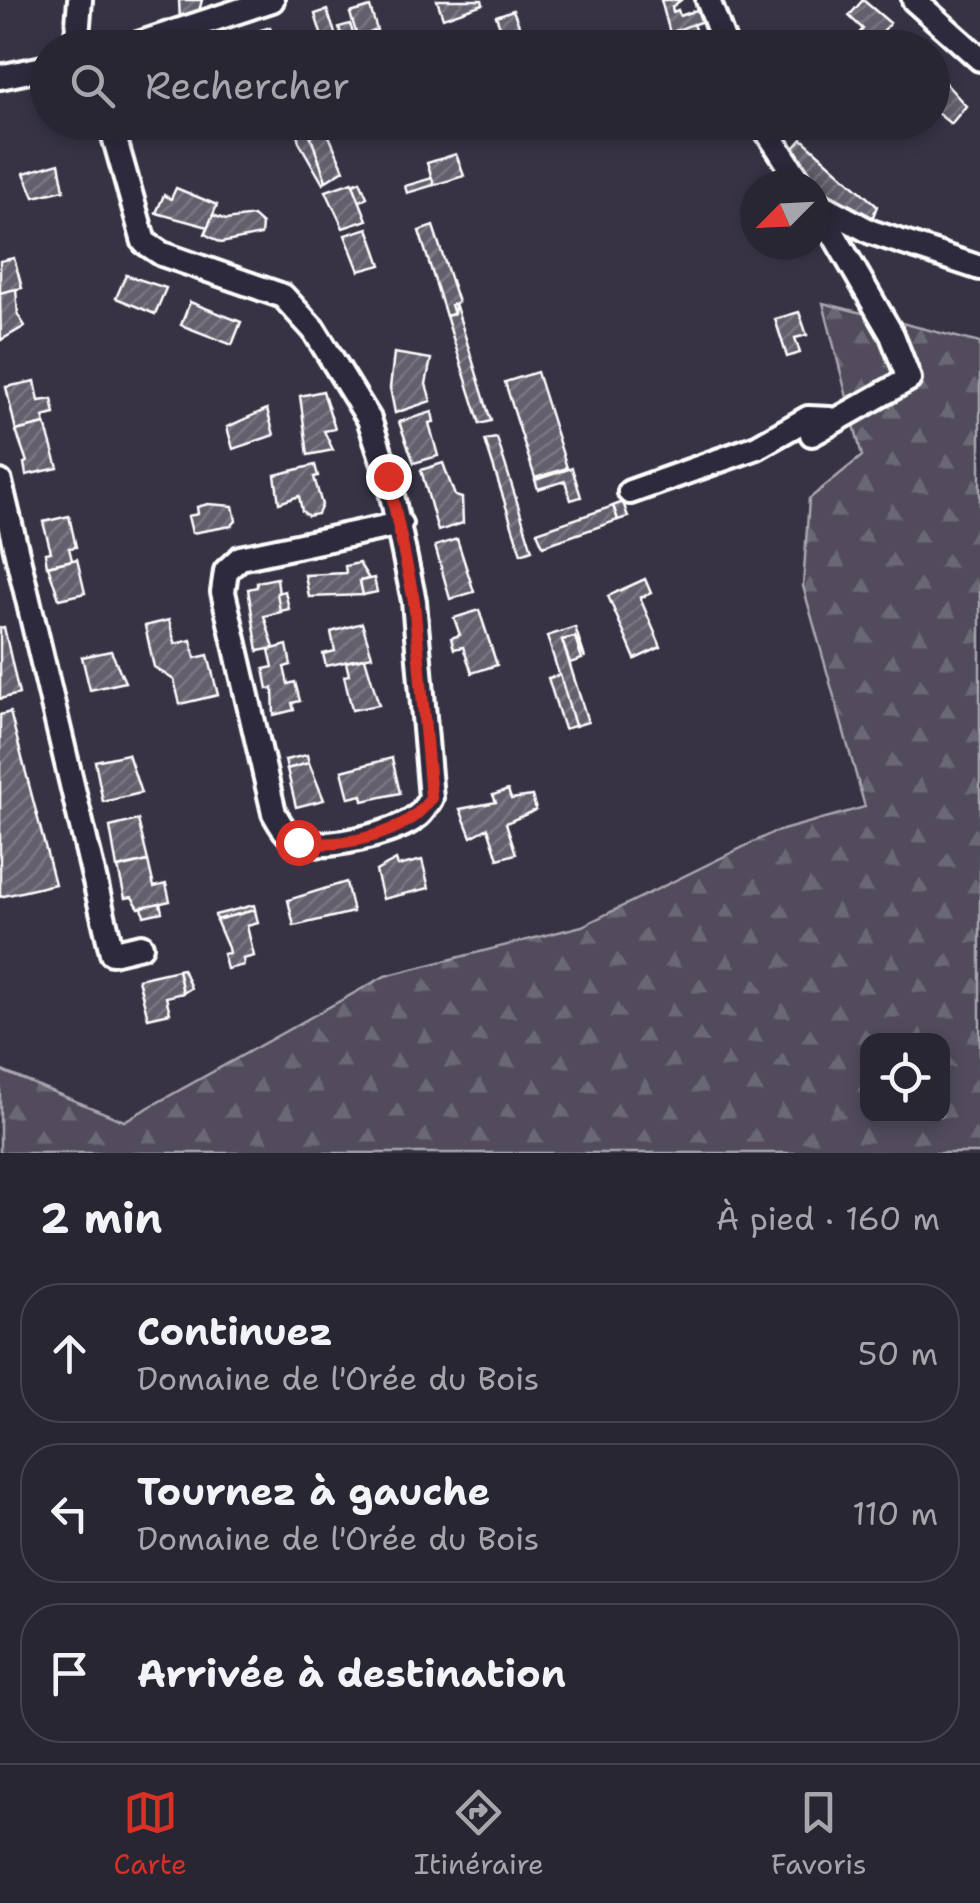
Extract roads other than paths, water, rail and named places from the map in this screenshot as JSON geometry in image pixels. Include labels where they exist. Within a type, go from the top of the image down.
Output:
[{"type":"street","points":[[78,30],[80,0]]},
{"type":"street","points":[[181,30],[272,0]]},
{"type":"street","points":[[708,0],[719,30]]},
{"type":"street","points":[[914,0],[947,30]]},
{"type":"street","points":[[950,33],[980,60]]},
{"type":"street","points":[[0,77],[30,70]]},
{"type":"street","points":[[115,140],[144,242],[162,254],[283,296],[314,330],[370,420],[400,524],[419,646],[420,707],[431,798],[420,816],[399,828],[322,846],[298,842],[282,829],[274,813],[224,592],[226,571],[240,558],[400,524]]},
{"type":"street","points":[[773,140],[792,170]]},
{"type":"street","points":[[830,210],[871,232],[980,268]]},
{"type":"street","points":[[812,434],[909,378],[892,335],[830,228]]},
{"type":"street","points":[[630,492],[757,447],[808,418],[839,420]]},
{"type":"street","points":[[0,482],[112,953],[141,946]]}]
